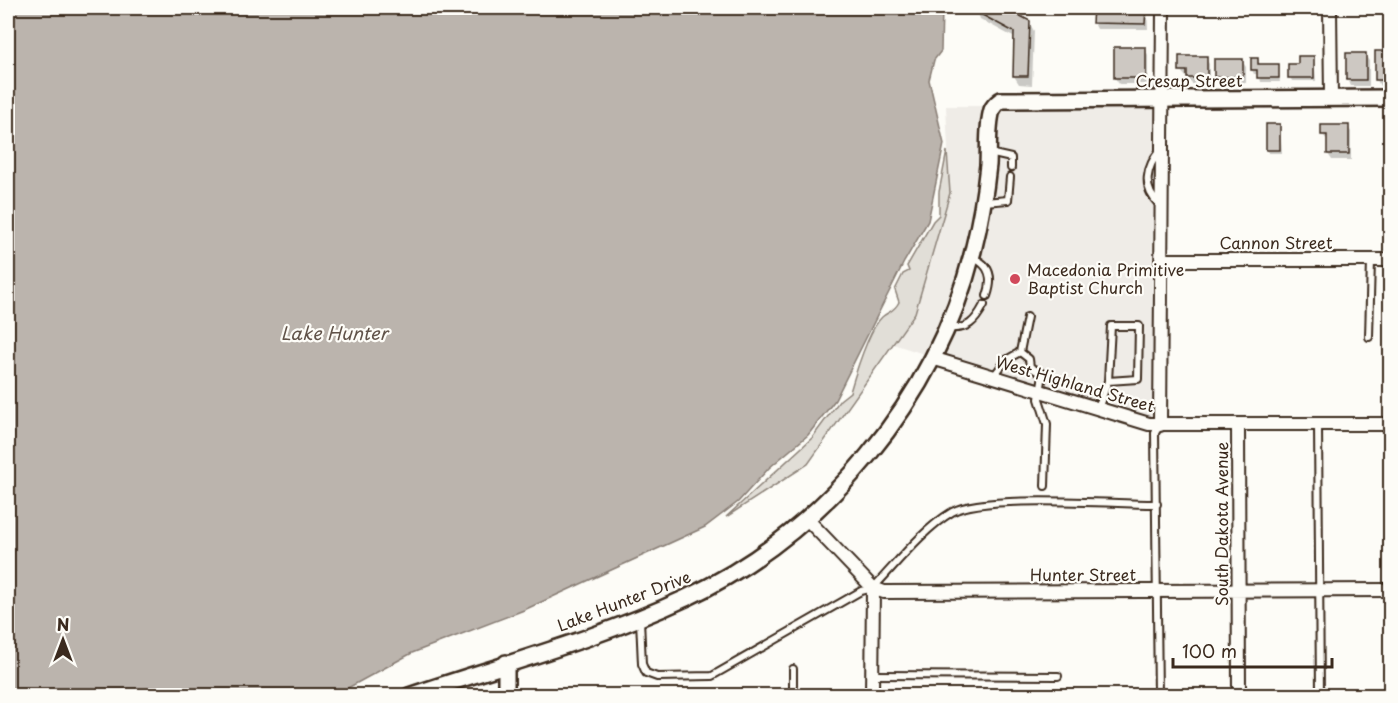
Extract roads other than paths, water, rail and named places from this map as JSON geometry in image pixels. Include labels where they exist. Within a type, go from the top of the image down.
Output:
[{"type":"street","points":[[1160,425],[1163,8]]},
{"type":"street","points":[[1330,8],[1331,98]]},
{"type":"street","name":"Cresap Street","points":[[993,109],[996,103],[1006,99],[1390,98]]},
{"type":"street","name":"Lake Hunter Drive","points":[[409,696],[639,618],[686,598],[732,574],[758,556],[806,518],[859,465],[893,423],[947,328],[971,257],[982,202],[993,109]]},
{"type":"street","name":"Cannon Street","points":[[1161,260],[1390,260]]},
{"type":"street","name":"West Highland Street","points":[[932,358],[1040,392],[1160,425],[1390,424]]},
{"type":"street","name":"South Dakota Avenue","points":[[1238,425],[1239,696]]},
{"type":"street","points":[[806,518],[873,588],[872,696]]},
{"type":"street","name":"Hunter Street","points":[[873,588],[884,592],[1390,590]]},
{"type":"street","points":[[506,663],[506,696]]},
{"type":"lane","points":[[989,153],[1011,158],[1011,168]]},
{"type":"lane","points":[[982,202],[1008,200],[1010,177]]},
{"type":"lane","points":[[971,257],[985,265],[990,274],[987,296]]},
{"type":"lane","points":[[1369,337],[1371,260]]},
{"type":"lane","points":[[947,328],[958,329],[971,324],[984,305]]},
{"type":"lane","points":[[993,377],[1006,360],[1020,352],[1027,317]]},
{"type":"lane","points":[[1098,409],[1108,381],[1111,326],[1139,326],[1138,380],[1108,381]]},
{"type":"lane","points":[[1020,352],[1029,359],[1029,367],[1044,374],[1040,404],[1047,424],[1045,486]]},
{"type":"lane","points":[[1318,424],[1320,696]]},
{"type":"lane","points":[[1158,696],[1155,433],[1160,425]]},
{"type":"lane","points":[[639,618],[642,663],[646,673],[657,678],[704,677],[721,672],[861,591],[873,588],[927,533],[952,512],[964,507],[998,503],[1050,502],[1156,504]]},
{"type":"lane","points":[[793,669],[793,696]]},
{"type":"lane","points":[[872,675],[1058,676]]},
{"type":"water","name":"Lake Hunter","points":[[15,8],[942,8],[941,51],[934,60],[929,80],[944,144],[928,221],[904,262],[835,400],[808,435],[769,468],[738,502],[705,527],[524,610],[412,653],[335,695],[8,695],[8,30]]},
{"type":"place","name":"Macedonia Primitive Baptist Church","points":[[1015,279]]}]
